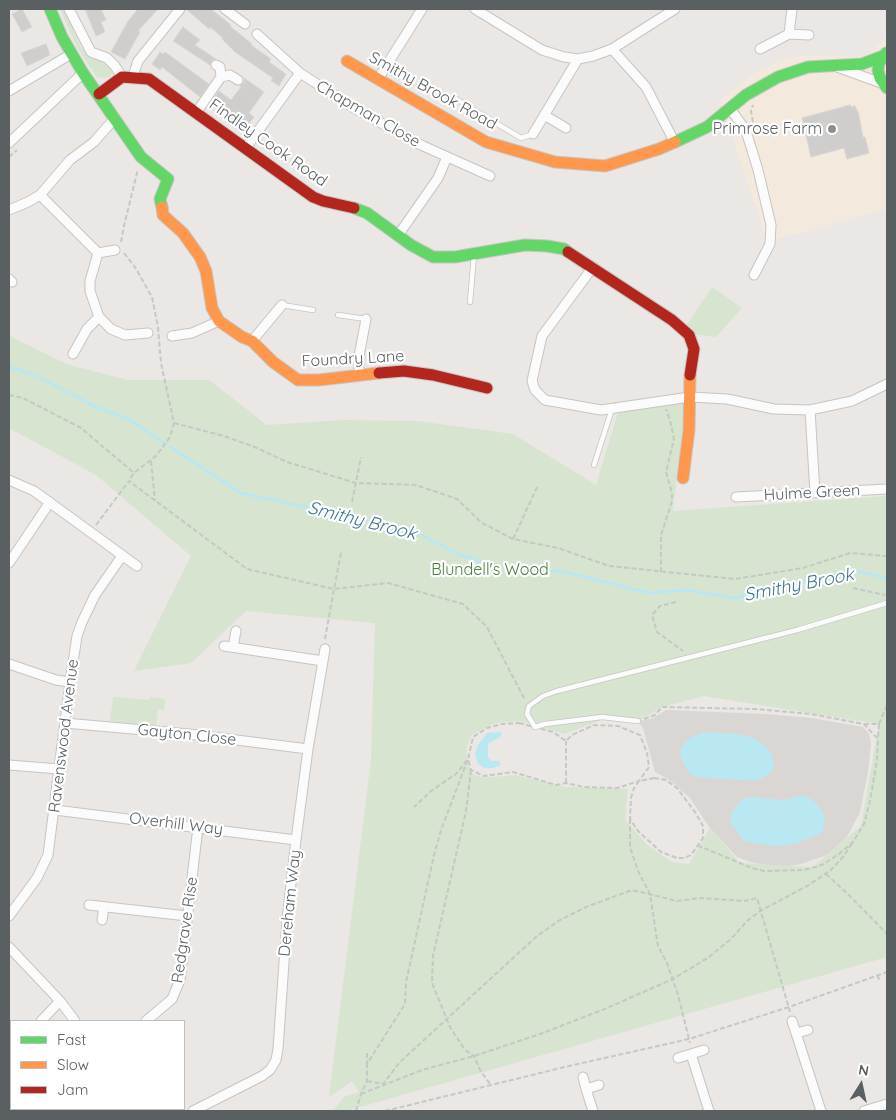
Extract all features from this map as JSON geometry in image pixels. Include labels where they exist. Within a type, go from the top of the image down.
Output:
[{"type":"street","points":[[50,9],[71,54],[141,157],[168,178],[160,199],[163,215],[182,233],[200,256],[206,271],[212,308],[220,321],[192,333],[172,336]]},
{"type":"street","points":[[69,9],[91,52],[107,58],[127,77]]},
{"type":"street","points":[[99,94],[127,77],[180,9]]},
{"type":"street","points":[[225,9],[245,24]]},
{"type":"street","points":[[378,79],[422,9]]},
{"type":"street","points":[[475,9],[542,50],[578,59],[612,49],[675,9]]},
{"type":"street","points":[[789,34],[792,9]]},
{"type":"street","name":"Chapman Close","points":[[257,34],[300,73],[354,108],[421,145],[490,176]]},
{"type":"street","points":[[760,49],[789,34],[809,35]]},
{"type":"street","points":[[612,49],[646,87],[674,142]]},
{"type":"street","points":[[886,53],[879,63],[878,70],[880,78],[886,86]]},
{"type":"street","name":"Smithy Brook Road","points":[[347,61],[486,142],[555,162],[605,166],[659,149],[707,127],[746,95],[778,76],[808,67],[862,64],[886,53]]},
{"type":"street","points":[[9,90],[71,54]]},
{"type":"street","points":[[533,134],[578,59]]},
{"type":"street","points":[[196,113],[221,77],[220,67],[216,65]]},
{"type":"street","name":"Smithy Brook Road","points":[[835,66],[886,86]]},
{"type":"street","points":[[9,143],[83,73]]},
{"type":"street","points":[[245,150],[300,73]]},
{"type":"street","points":[[221,77],[230,75],[238,80]]},
{"type":"street","name":"Findley Cook Road","points":[[127,77],[150,79],[245,150],[313,197],[323,201],[346,205],[367,213],[423,252],[434,257],[447,258],[525,245],[564,249],[672,320],[689,335],[694,349],[689,430],[683,478]]},
{"type":"street","points":[[730,108],[746,131],[758,170],[771,225],[770,244],[754,275]]},
{"type":"street","points":[[544,115],[566,128]]},
{"type":"street","points":[[9,210],[40,195],[70,160],[94,142],[115,118]]},
{"type":"street","points":[[399,234],[438,178],[446,157]]},
{"type":"street","points":[[40,195],[98,253]]},
{"type":"street","points":[[98,253],[115,250]]},
{"type":"street","points":[[98,253],[90,281],[90,291],[99,317],[111,329],[125,335],[148,333]]},
{"type":"street","points":[[593,267],[542,336],[532,381],[535,390],[545,400],[601,410],[690,397],[726,399],[774,409],[810,410],[852,401],[887,384]]},
{"type":"street","points":[[252,341],[282,305]]},
{"type":"street","points":[[74,354],[87,329],[99,317]]},
{"type":"street","points":[[359,374],[359,356],[366,319]]},
{"type":"street","name":"Foundry Lane","points":[[220,321],[242,337],[252,341],[273,362],[298,380],[320,380],[404,370],[487,388]]},
{"type":"street","points":[[810,410],[815,493]]},
{"type":"street","points":[[9,480],[34,491],[137,566]]},
{"type":"street","name":"Hulme Green","points":[[736,496],[887,489]]},
{"type":"street","points":[[9,563],[50,502]]},
{"type":"street","name":"Ravenswood Avenue","points":[[9,916],[36,878],[48,855],[77,636],[95,595],[122,556]]},
{"type":"street","points":[[233,647],[236,631]]},
{"type":"street","points":[[224,646],[323,661]]},
{"type":"street","name":"Dereham Way","points":[[194,1111],[262,1076],[270,1070],[276,1060],[287,920],[296,840],[308,749],[325,649]]},
{"type":"street","points":[[9,664],[56,680],[70,682]]},
{"type":"street","name":"Gayton Close","points":[[65,723],[189,734],[308,749]]},
{"type":"street","points":[[9,766],[60,770]]},
{"type":"street","name":"Overhill Way","points":[[55,810],[296,840]]},
{"type":"street","name":"Redgrave Rise","points":[[147,1020],[172,999],[180,980],[198,827]]},
{"type":"street","points":[[89,905],[187,916]]},
{"type":"street","points":[[102,920],[104,907]]},
{"type":"street","points":[[9,947],[60,1001],[74,1020]]},
{"type":"street","points":[[42,1020],[60,1001]]},
{"type":"street","points":[[792,1021],[821,1111]]},
{"type":"street","points":[[796,1033],[808,1030]]},
{"type":"street","points":[[678,1058],[704,1050]]},
{"type":"street","points":[[691,1054],[709,1111]]},
{"type":"street","points":[[583,1077],[593,1111]]},
{"type":"street","points":[[586,1089],[599,1085]]},
{"type":"street","points":[[870,1110],[887,1104]]},
{"type":"lane","points":[[456,99],[521,138],[533,134]]},
{"type":"lane","points":[[470,302],[474,254]]},
{"type":"lane","points":[[282,305],[313,310]]},
{"type":"lane","points":[[338,314],[366,319]]},
{"type":"lane","points":[[594,465],[612,409]]},
{"type":"lane","points":[[638,721],[602,717],[535,727],[527,714],[529,706],[543,696],[558,691],[797,630],[887,603]]},
{"type":"path","points":[[753,126],[751,114],[754,103]]},
{"type":"path","points":[[718,130],[729,131],[738,136]]},
{"type":"path","points":[[9,395],[24,398],[81,428],[134,473]]},
{"type":"path","points":[[661,572],[661,535],[672,501],[672,493],[666,472],[674,439],[663,400]]},
{"type":"path","points":[[174,423],[224,436],[287,462],[356,483],[416,485],[457,499],[482,523],[513,539],[558,548],[610,566],[734,579],[803,568],[850,553],[887,556]]},
{"type":"path","points":[[352,502],[361,457]]},
{"type":"path","points":[[151,461],[155,500]]},
{"type":"path","points":[[90,533],[129,481],[247,569],[334,589],[388,583],[463,604],[486,627],[529,706]]},
{"type":"path","points":[[513,539],[538,485]]},
{"type":"path","points":[[325,649],[324,643],[341,553]]},
{"type":"path","points":[[853,588],[887,596]]},
{"type":"path","points":[[676,602],[660,606],[652,615],[657,632],[691,657]]},
{"type":"path","points":[[361,1094],[422,1070],[514,1044],[607,1008],[672,979],[724,945],[748,920],[762,910],[830,872],[843,857],[864,824],[877,760],[879,724],[887,705]]},
{"type":"path","points":[[638,721],[655,715],[662,707],[693,707],[755,709],[811,714],[864,724],[879,724]]},
{"type":"path","points":[[367,1064],[406,1004],[406,982],[434,855],[441,830],[468,759],[473,737],[487,728],[502,724],[519,723],[553,732],[566,741]]},
{"type":"path","points":[[864,724],[878,739]]},
{"type":"path","points":[[566,783],[566,741],[572,735],[594,725],[618,726],[640,735],[647,752],[649,767],[634,788],[630,798],[630,847],[638,871],[650,894],[658,946],[667,963],[689,1039]]},
{"type":"path","points":[[468,759],[471,770],[466,811],[433,956],[432,984],[447,1019],[465,1050],[474,1056],[480,1070],[490,1085]]},
{"type":"path","points":[[414,807],[431,791],[456,774],[468,759]]},
{"type":"path","points":[[471,770],[484,776],[513,772],[556,785],[566,783],[584,787],[617,788],[654,778],[666,780],[677,788],[695,812],[703,826],[703,838],[691,856],[684,858],[668,855],[661,852],[638,831],[630,819]]},
{"type":"path","points":[[699,846],[752,868],[764,871],[783,871],[804,870],[822,865],[853,842]]},
{"type":"path","points":[[826,874],[887,934]]},
{"type":"path","points":[[383,1084],[400,1062],[537,936],[560,920],[586,907],[632,890],[677,901],[700,898],[744,901],[757,898],[789,1007]]},
{"type":"path","points":[[385,1111],[689,1039],[789,1007],[887,972]]},
{"type":"path","points":[[877,975],[880,981]]},
{"type":"path","points":[[356,1111],[367,1081],[367,1053]]},
{"type":"path","points":[[367,1081],[383,1084]]},
{"type":"shaded area","points":[[887,37],[887,209],[767,242],[720,100],[756,72],[781,60],[801,55],[866,57]]},
{"type":"shaded area","points":[[666,710],[766,714],[811,718],[863,727],[869,734],[871,743],[868,772],[860,812],[847,837],[827,855],[801,864],[771,866],[750,862],[737,857],[710,828],[690,798],[671,781],[655,772],[643,728],[638,721],[652,719]]},
{"type":"green space","points":[[60,9],[65,9],[81,48],[89,56],[108,64],[112,70],[112,74],[109,77],[97,77],[78,49]]},
{"type":"green space","points":[[712,287],[742,308],[716,337],[694,334],[686,326]]},
{"type":"green space","name":"Blundell's Wood","points":[[9,336],[69,365],[128,380],[209,380],[267,425],[342,420],[417,421],[513,434],[596,485],[618,413],[658,405],[686,403],[673,511],[887,496],[887,957],[346,1111],[333,1111],[344,1097],[359,1092],[352,1081],[329,1097],[371,759],[375,623],[246,611],[191,663],[134,671],[191,556],[96,475],[9,428]],"holes":[[[704,696],[879,724],[861,826],[813,867],[740,863],[710,828],[689,864],[672,862],[648,846],[625,820],[628,789],[565,787],[514,775],[484,778],[473,774],[466,761],[467,746],[471,735],[495,723],[520,721],[565,734],[606,718],[638,721],[662,707]]]},
{"type":"green space","points":[[113,697],[150,700],[150,697],[165,699],[164,710],[158,709],[156,726],[110,721]]},
{"type":"water","points":[[502,732],[500,737],[488,744],[488,757],[492,761],[499,761],[501,765],[493,768],[484,768],[478,764],[475,754],[478,745],[487,733]]},
{"type":"water","points":[[705,732],[737,734],[754,738],[771,753],[774,762],[772,771],[765,777],[755,781],[694,777],[688,771],[680,756],[681,748],[689,738]]},
{"type":"water","points":[[802,795],[816,803],[823,813],[825,820],[822,833],[794,844],[777,846],[744,841],[731,824],[731,814],[742,799],[752,797],[784,800]]},
{"type":"building","points":[[22,9],[32,27],[22,32],[12,14]]},
{"type":"building","points":[[85,9],[101,9],[106,20],[101,22],[105,32],[96,36]]},
{"type":"building","points":[[138,9],[158,9],[138,31],[140,32],[125,59],[111,52],[128,21]]},
{"type":"building","points":[[186,9],[211,9],[231,25],[251,45],[271,59],[269,62],[286,74],[279,86],[271,81],[273,78],[235,52],[223,38],[210,27],[209,29]]},
{"type":"building","points":[[183,27],[200,40],[195,45],[216,59],[212,60],[210,65],[173,41]]},
{"type":"building","points":[[46,44],[50,55],[27,66],[21,53]]},
{"type":"building","points":[[160,52],[163,54],[165,52],[209,84],[200,97],[162,67],[160,70],[152,64]]},
{"type":"building","points":[[244,78],[264,92],[249,113],[254,117],[246,128],[210,104],[219,91],[231,100],[241,87],[239,86],[244,83]]},
{"type":"building","name":"Primrose Farm","points":[[850,105],[851,107],[855,106],[858,111],[863,137],[865,137],[869,153],[847,159],[844,148],[811,157],[802,118]]},
{"type":"waterway","name":"Smithy Brook","points":[[9,367],[35,375],[94,406],[128,419],[164,443]]},
{"type":"waterway","name":"Smithy Brook","points":[[169,446],[241,493],[411,530],[460,555],[501,567],[566,572],[649,593],[686,590],[735,598],[853,570],[887,578]]},
{"type":"traffic: fast","points":[[50,9],[62,37],[83,73],[141,157],[168,179],[160,199],[162,207]]},
{"type":"traffic: fast","points":[[886,53],[879,63],[878,70],[880,78],[887,88]]},
{"type":"traffic: fast","points":[[675,142],[707,127],[746,95],[778,77],[808,67],[862,64],[883,56]]},
{"type":"traffic: fast","points":[[354,208],[367,213],[411,245],[433,257],[455,257],[525,245],[547,246],[564,249],[568,252]]},
{"type":"traffic: slow","points":[[347,61],[486,142],[555,162],[605,166],[675,142]]},
{"type":"traffic: slow","points":[[162,207],[163,215],[183,233],[200,257],[206,271],[212,308],[219,321],[242,337],[252,341],[273,362],[298,380],[319,380],[379,373]]},
{"type":"traffic: slow","points":[[683,478],[689,430],[690,375]]},
{"type":"traffic: jam","points":[[99,94],[122,77],[149,79],[313,197],[354,208]]},
{"type":"traffic: jam","points":[[568,252],[672,320],[689,335],[694,349],[690,375]]},
{"type":"traffic: jam","points":[[379,373],[404,371],[433,375],[487,388]]},
{"type":"place","name":"Primrose Farm","points":[[832,129]]}]
